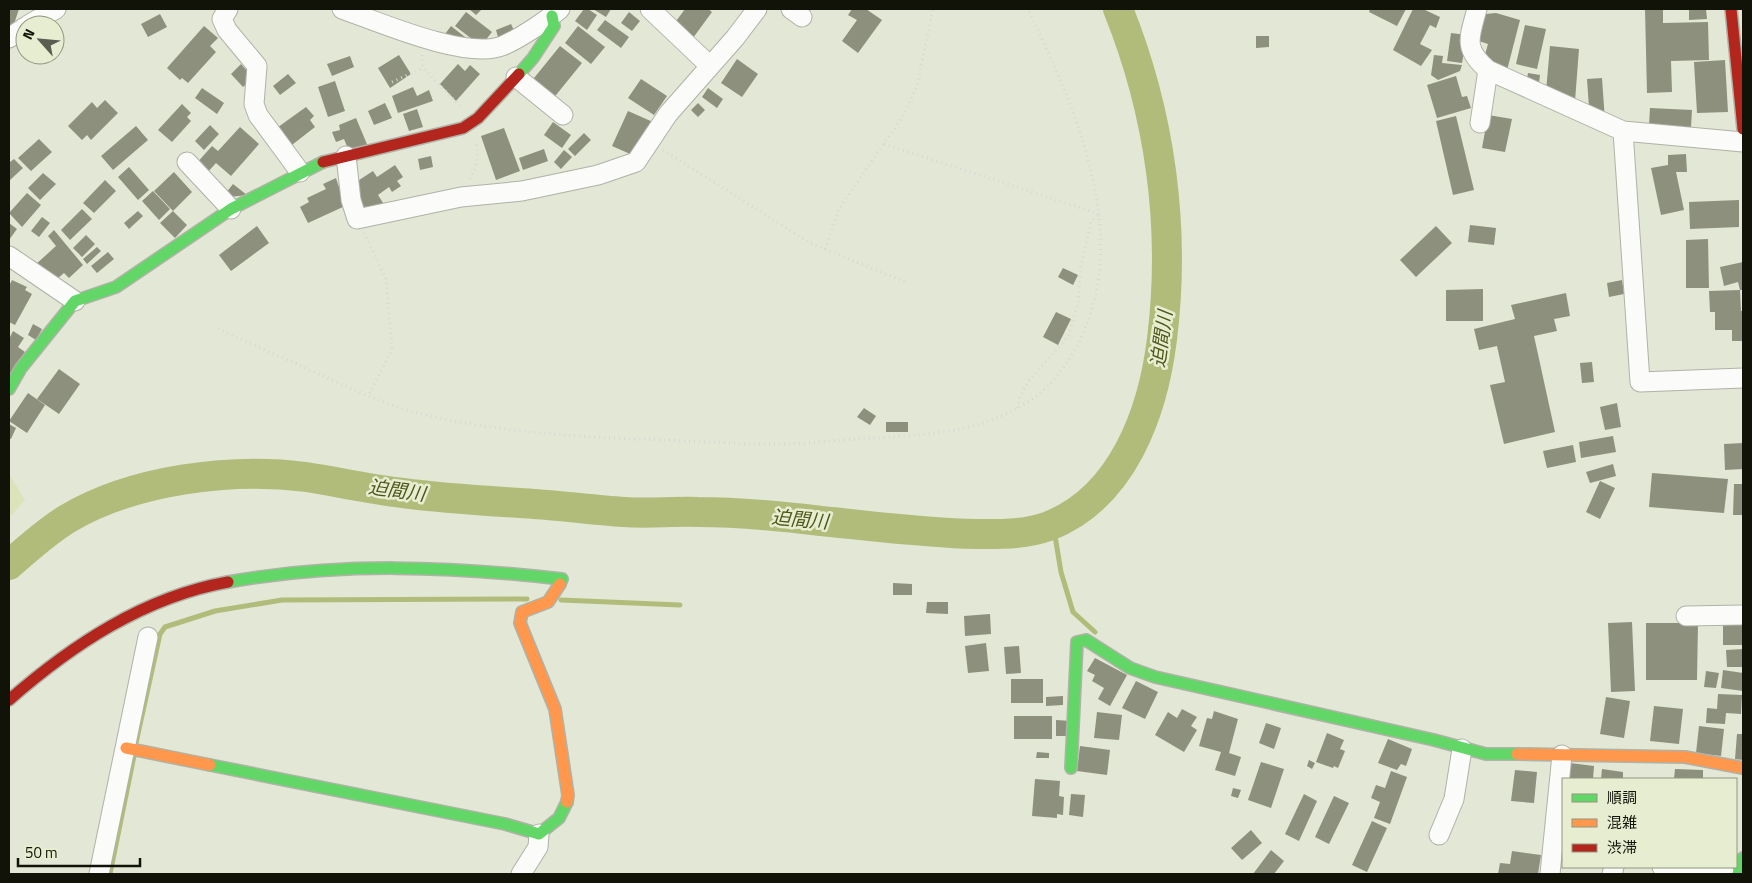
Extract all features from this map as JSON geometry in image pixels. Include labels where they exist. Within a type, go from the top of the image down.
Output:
[{"type":"street","points":[[228,9],[222,20],[227,30],[257,66],[254,104],[258,115],[300,172]]},
{"type":"street","points":[[342,9],[420,37],[478,50],[501,47],[556,12]]},
{"type":"street","points":[[650,9],[709,65]]},
{"type":"street","points":[[346,156],[351,200],[357,219],[465,196],[522,191],[598,175],[636,162],[668,114],[709,65],[735,38],[757,9]]},
{"type":"street","points":[[1477,9],[1469,47],[1474,58],[1488,70],[1623,130],[1743,142]]},
{"type":"street","points":[[1731,9],[1743,129]]},
{"type":"street","points":[[9,389],[20,368],[76,301],[116,287],[231,209],[300,172],[332,158],[442,134],[472,122],[532,58],[554,26],[556,12]]},
{"type":"street","points":[[1480,123],[1488,70]]},
{"type":"street","points":[[516,77],[563,115]]},
{"type":"street","points":[[1623,130],[1640,382],[1743,378]]},
{"type":"street","points":[[187,162],[231,209]]},
{"type":"street","points":[[9,256],[76,301]]},
{"type":"street","points":[[9,700],[62,656],[131,615],[177,596],[223,583],[277,574],[349,568],[495,571],[562,579],[560,587],[547,604],[522,612],[520,617],[520,623],[555,709],[568,795],[567,806],[563,814],[555,823],[540,834],[538,847],[521,874]]},
{"type":"street","points":[[1686,616],[1743,615]]},
{"type":"street","points":[[99,874],[148,636]]},
{"type":"street","points":[[1071,768],[1077,642],[1086,640],[1130,668],[1163,680],[1434,740],[1486,754],[1685,757],[1743,768]]},
{"type":"street","points":[[126,748],[505,824],[540,834]]},
{"type":"street","points":[[1439,835],[1454,799],[1462,749]]},
{"type":"street","points":[[1550,874],[1558,856],[1562,755]]},
{"type":"street","points":[[1738,874],[1743,858]]},
{"type":"street","points":[[1671,868],[1725,874]]},
{"type":"path","points":[[825,250],[839,209],[902,116],[917,86],[933,9]]},
{"type":"path","points":[[218,329],[368,396],[424,415],[510,430],[546,434],[776,445],[946,432],[999,416],[1017,408],[1046,389],[1067,364],[1084,332],[1095,297],[1101,254],[1100,214],[1089,163],[1064,84],[1028,9]]},
{"type":"path","points":[[420,37],[423,68],[472,122],[478,154],[477,166],[466,188],[465,196]]},
{"type":"path","points":[[392,82],[423,68]]},
{"type":"path","points":[[650,141],[810,243],[908,283]]},
{"type":"path","points":[[884,144],[1100,214]]},
{"type":"path","points":[[1017,408],[1027,383],[1069,335],[1078,302],[1081,267],[1091,221],[1100,214]]},
{"type":"path","points":[[357,219],[386,279],[392,350],[368,396]]},
{"type":"green space","points":[[9,474],[25,500],[9,518]]},
{"type":"building","points":[[9,9],[19,9],[17,15],[15,15],[12,30],[9,28]]},
{"type":"building","points":[[469,9],[482,9],[476,15]]},
{"type":"building","points":[[584,9],[588,9],[597,15],[587,30],[575,21]]},
{"type":"building","points":[[593,9],[611,9],[606,17]]},
{"type":"building","points":[[685,9],[708,9],[712,12],[690,42],[671,28]]},
{"type":"building","points":[[852,9],[866,9],[882,20],[858,53],[842,41],[857,20],[848,15]]},
{"type":"building","points":[[1370,9],[1406,9],[1397,26],[1369,12]]},
{"type":"building","points":[[1413,9],[1423,9],[1440,17],[1436,28],[1430,25],[1420,44],[1432,50],[1421,66],[1393,50]]},
{"type":"building","points":[[1645,9],[1663,9],[1663,23],[1708,22],[1709,60],[1671,61],[1672,92],[1647,93]]},
{"type":"building","points":[[1689,9],[1706,9],[1707,19],[1689,20]]},
{"type":"building","points":[[466,12],[492,32],[481,46],[455,26]]},
{"type":"building","points":[[629,12],[640,21],[632,31],[621,23]]},
{"type":"building","points":[[1496,13],[1520,20],[1505,78],[1480,72],[1488,44],[1479,41],[1486,14]]},
{"type":"building","points":[[160,14],[167,27],[148,37],[141,24]]},
{"type":"building","points":[[605,20],[629,37],[621,48],[597,30]]},
{"type":"building","points":[[511,24],[520,43],[489,40],[498,37],[496,30]]},
{"type":"building","points":[[1525,25],[1546,29],[1537,69],[1516,64]]},
{"type":"building","points":[[204,26],[218,38],[210,46],[216,52],[188,83],[182,78],[180,80],[167,68]]},
{"type":"building","points":[[451,26],[465,37],[456,48],[442,38]]},
{"type":"building","points":[[578,26],[605,47],[591,64],[565,43]]},
{"type":"building","points":[[1451,33],[1467,35],[1462,63],[1447,61]]},
{"type":"building","points":[[1256,36],[1269,36],[1269,47],[1256,48]]},
{"type":"building","points":[[560,46],[582,63],[552,100],[530,83]]},
{"type":"building","points":[[1550,46],[1579,49],[1574,114],[1545,103]]},
{"type":"building","points":[[399,55],[411,74],[390,88],[378,68]]},
{"type":"building","points":[[1434,55],[1443,56],[1442,63],[1462,65],[1460,71],[1438,80],[1431,75]]},
{"type":"building","points":[[350,56],[354,67],[332,76],[327,64]]},
{"type":"building","points":[[737,59],[758,74],[742,97],[721,83]]},
{"type":"building","points":[[1725,60],[1728,112],[1697,113],[1694,62]]},
{"type":"building","points":[[241,64],[253,78],[243,87],[231,74]]},
{"type":"building","points":[[458,64],[465,71],[470,65],[480,74],[456,101],[440,84]]},
{"type":"building","points":[[1528,73],[1540,75],[1538,91],[1525,89]]},
{"type":"building","points":[[288,74],[296,83],[280,95],[273,86]]},
{"type":"building","points":[[1456,76],[1462,97],[1467,96],[1471,108],[1437,118],[1427,85]]},
{"type":"building","points":[[1602,78],[1605,121],[1590,122],[1587,79]]},
{"type":"building","points":[[641,79],[667,96],[654,115],[628,98]]},
{"type":"building","points":[[335,81],[345,111],[328,117],[318,87]]},
{"type":"building","points":[[413,87],[417,96],[429,90],[433,101],[398,113],[392,96]]},
{"type":"building","points":[[202,88],[224,103],[217,114],[195,98]]},
{"type":"building","points":[[708,88],[723,99],[717,108],[702,97]]},
{"type":"building","points":[[105,100],[118,113],[91,140],[87,135],[82,140],[68,126],[92,102],[97,108]]},
{"type":"building","points":[[385,103],[392,118],[374,125],[368,111]]},
{"type":"building","points":[[698,103],[705,110],[698,117],[691,110]]},
{"type":"building","points":[[182,104],[191,113],[187,117],[191,121],[172,142],[158,130]]},
{"type":"building","points":[[306,107],[314,116],[310,120],[315,127],[288,148],[274,130]]},
{"type":"building","points":[[1650,108],[1692,110],[1690,145],[1648,142]]},
{"type":"building","points":[[417,109],[423,127],[409,131],[403,114]]},
{"type":"building","points":[[628,111],[653,122],[637,157],[612,146]]},
{"type":"building","points":[[1488,115],[1512,119],[1505,152],[1482,148]]},
{"type":"building","points":[[1456,116],[1474,190],[1453,195],[1436,121]]},
{"type":"building","points":[[356,118],[369,149],[351,156],[344,139],[336,142],[332,132],[340,130],[339,125]]},
{"type":"building","points":[[553,122],[571,135],[562,148],[544,135]]},
{"type":"building","points":[[210,125],[219,134],[204,150],[195,141]]},
{"type":"building","points":[[136,126],[148,140],[113,170],[101,156]]},
{"type":"building","points":[[240,127],[259,144],[231,176],[216,163],[206,174],[195,165],[212,146],[218,151]]},
{"type":"building","points":[[504,128],[520,171],[496,180],[481,136]]},
{"type":"building","points":[[584,133],[591,140],[575,156],[568,149]]},
{"type":"building","points":[[39,139],[52,152],[31,171],[18,158]]},
{"type":"building","points":[[544,149],[548,161],[523,170],[519,158]]},
{"type":"building","points":[[564,150],[572,157],[561,169],[554,162]]},
{"type":"building","points":[[1686,154],[1687,172],[1676,172],[1684,210],[1661,215],[1651,168],[1668,165],[1668,155]]},
{"type":"building","points":[[431,156],[433,167],[420,170],[418,159]]},
{"type":"building","points":[[14,159],[23,168],[9,181],[9,161]]},
{"type":"building","points":[[395,165],[403,177],[397,181],[401,186],[392,192],[389,187],[378,195],[385,206],[366,218],[354,201],[361,196],[353,184],[373,171],[377,177]]},
{"type":"building","points":[[129,167],[149,190],[138,200],[118,177]]},
{"type":"building","points":[[174,172],[192,192],[173,211],[154,191]]},
{"type":"building","points":[[43,173],[56,184],[40,200],[28,188]]},
{"type":"building","points":[[336,178],[345,206],[308,223],[300,207],[309,202],[307,198],[326,189],[323,184]]},
{"type":"building","points":[[105,180],[116,191],[94,213],[83,203]]},
{"type":"building","points":[[233,184],[247,195],[222,198]]},
{"type":"building","points":[[153,191],[170,209],[159,220],[142,201]]},
{"type":"building","points":[[27,193],[41,205],[22,227],[9,213]]},
{"type":"building","points":[[1739,200],[1739,227],[1690,229],[1689,202]]},
{"type":"building","points":[[82,209],[92,219],[70,240],[61,230]]},
{"type":"building","points":[[138,211],[143,216],[129,229],[124,223]]},
{"type":"building","points":[[173,211],[187,225],[175,238],[160,223]]},
{"type":"building","points":[[42,217],[50,223],[39,237],[31,231]]},
{"type":"building","points":[[9,223],[17,229],[9,240]]},
{"type":"building","points":[[1470,225],[1496,228],[1494,245],[1468,242]]},
{"type":"building","points":[[257,226],[269,243],[231,271],[219,255]]},
{"type":"building","points":[[1436,226],[1452,243],[1416,277],[1400,260]]},
{"type":"building","points":[[54,230],[83,265],[69,278],[64,273],[51,284],[34,266],[56,246],[48,236]]},
{"type":"building","points":[[86,235],[95,244],[82,257],[73,248]]},
{"type":"building","points":[[1708,239],[1709,288],[1686,288],[1686,240]]},
{"type":"building","points":[[97,247],[101,251],[87,264],[83,259]]},
{"type":"building","points":[[108,252],[114,259],[97,273],[91,266]]},
{"type":"building","points":[[1743,262],[1743,290],[1740,290],[1738,282],[1724,286],[1720,267]]},
{"type":"building","points":[[1063,268],[1078,275],[1073,285],[1058,277]]},
{"type":"building","points":[[12,280],[27,287],[25,290],[32,294],[15,325],[9,322],[9,286]]},
{"type":"building","points":[[1622,280],[1624,294],[1609,297],[1607,283]]},
{"type":"building","points":[[1483,289],[1483,321],[1446,321],[1446,290]]},
{"type":"building","points":[[1740,290],[1741,311],[1743,311],[1743,341],[1732,341],[1732,330],[1715,330],[1715,312],[1710,312],[1709,291]]},
{"type":"building","points":[[1566,293],[1570,316],[1554,319],[1557,331],[1534,336],[1555,432],[1504,444],[1490,385],[1505,382],[1497,346],[1479,350],[1474,329],[1515,319],[1511,305]]},
{"type":"building","points":[[1056,312],[1071,319],[1058,345],[1043,337]]},
{"type":"building","points":[[33,324],[42,329],[36,340],[28,335]]},
{"type":"building","points":[[13,331],[24,338],[18,347],[25,352],[9,378],[9,339]]},
{"type":"building","points":[[1592,362],[1594,382],[1582,383],[1580,363]]},
{"type":"building","points":[[59,369],[80,384],[59,414],[37,399]]},
{"type":"building","points":[[28,393],[45,405],[27,433],[9,421]]},
{"type":"building","points":[[1617,403],[1621,427],[1605,430],[1600,407]]},
{"type":"building","points":[[864,408],[876,416],[870,425],[857,417]]},
{"type":"building","points":[[886,422],[908,422],[908,432],[886,432]]},
{"type":"building","points":[[9,424],[16,428],[11,439],[9,438]]},
{"type":"building","points":[[1613,436],[1616,452],[1581,458],[1579,442]]},
{"type":"building","points":[[1743,443],[1743,469],[1725,470],[1724,444]]},
{"type":"building","points":[[1573,445],[1576,462],[1547,468],[1543,451]]},
{"type":"building","points":[[1613,464],[1616,476],[1590,483],[1586,472]]},
{"type":"building","points":[[1652,473],[1728,479],[1724,513],[1649,507]]},
{"type":"building","points":[[1600,481],[1615,488],[1600,519],[1586,512]]},
{"type":"building","points":[[1734,484],[1743,484],[1743,515],[1733,515]]},
{"type":"building","points":[[893,583],[912,584],[912,595],[893,595]]},
{"type":"building","points":[[927,602],[948,602],[948,614],[926,613]]},
{"type":"building","points":[[990,614],[991,634],[965,636],[964,616]]},
{"type":"building","points":[[1632,622],[1635,691],[1611,692],[1608,623]]},
{"type":"building","points":[[1646,623],[1698,623],[1697,680],[1646,680]]},
{"type":"building","points":[[1723,624],[1743,624],[1743,645],[1723,645]]},
{"type":"building","points":[[986,643],[989,671],[968,673],[965,646]]},
{"type":"building","points":[[1019,646],[1021,673],[1006,674],[1004,647]]},
{"type":"building","points":[[1743,649],[1743,667],[1727,667],[1726,650]]},
{"type":"building","points":[[1095,658],[1127,675],[1110,706],[1098,699],[1104,688],[1092,681],[1095,675],[1087,671]]},
{"type":"building","points":[[1723,670],[1743,673],[1743,691],[1721,688]]},
{"type":"building","points":[[1706,671],[1719,673],[1716,688],[1704,687]]},
{"type":"building","points":[[1011,679],[1043,679],[1043,703],[1011,703]]},
{"type":"building","points":[[1136,681],[1158,692],[1145,719],[1122,708]]},
{"type":"building","points":[[1718,694],[1742,695],[1741,714],[1726,713],[1725,724],[1706,723],[1707,708],[1717,709]]},
{"type":"building","points":[[1063,696],[1063,705],[1046,706],[1046,697]]},
{"type":"building","points":[[1606,697],[1630,701],[1624,738],[1600,734]]},
{"type":"building","points":[[1654,706],[1683,709],[1679,744],[1650,741]]},
{"type":"building","points":[[1182,709],[1197,717],[1191,726],[1197,730],[1184,752],[1155,735],[1168,712],[1177,718]]},
{"type":"building","points":[[1214,711],[1238,719],[1229,753],[1241,757],[1235,776],[1215,770],[1221,752],[1199,746],[1207,718],[1212,719]]},
{"type":"building","points":[[1097,712],[1122,715],[1119,740],[1094,738]]},
{"type":"building","points":[[1014,716],[1052,716],[1052,739],[1014,739]]},
{"type":"building","points":[[1056,720],[1071,721],[1071,736],[1056,736]]},
{"type":"building","points":[[1266,723],[1281,728],[1274,749],[1259,743]]},
{"type":"building","points":[[1699,726],[1724,729],[1721,756],[1696,753]]},
{"type":"building","points":[[1327,733],[1344,740],[1340,749],[1345,751],[1338,768],[1316,762]]},
{"type":"building","points":[[1737,734],[1743,734],[1743,760],[1735,759]]},
{"type":"building","points":[[1388,739],[1412,749],[1406,766],[1401,764],[1397,770],[1378,763]]},
{"type":"building","points":[[1080,746],[1110,750],[1107,775],[1077,771]]},
{"type":"building","points":[[1037,752],[1049,753],[1049,758],[1036,758]]},
{"type":"building","points":[[1309,760],[1315,763],[1312,769],[1307,766]]},
{"type":"building","points":[[1261,762],[1284,769],[1271,808],[1248,800]]},
{"type":"building","points":[[1570,763],[1594,766],[1593,778],[1568,778]]},
{"type":"building","points":[[1602,769],[1623,772],[1623,778],[1601,778]]},
{"type":"building","points":[[1675,769],[1703,770],[1703,778],[1674,778]]},
{"type":"building","points":[[1515,770],[1537,772],[1534,803],[1511,801]]},
{"type":"building","points":[[1391,771],[1407,777],[1390,824],[1374,818],[1380,802],[1371,798],[1376,785],[1385,788]]},
{"type":"building","points":[[1035,779],[1060,781],[1059,796],[1064,797],[1063,815],[1057,814],[1057,818],[1032,816]]},
{"type":"building","points":[[1233,788],[1241,790],[1238,798],[1231,796]]},
{"type":"building","points":[[1071,794],[1085,795],[1083,817],[1069,815]]},
{"type":"building","points":[[1304,794],[1317,801],[1299,841],[1285,834]]},
{"type":"building","points":[[1334,796],[1349,803],[1329,844],[1315,837]]},
{"type":"building","points":[[1372,821],[1387,828],[1367,872],[1352,865]]},
{"type":"building","points":[[1251,830],[1262,843],[1242,860],[1231,848]]},
{"type":"building","points":[[1271,850],[1284,861],[1274,874],[1253,874]]},
{"type":"building","points":[[1512,851],[1541,855],[1538,874],[1498,874],[1500,863],[1510,864]]},
{"type":"waterway","name":"迫間川","points":[[9,565],[44,535],[67,519],[121,495],[151,486],[183,480],[246,474],[277,474],[306,477],[378,490],[468,500],[642,513],[713,512],[790,517],[899,529],[957,533],[985,534],[1031,531],[1049,526],[1075,513],[1097,495],[1115,473],[1130,449],[1142,423],[1158,367],[1166,297],[1167,255],[1161,171],[1145,89],[1133,48],[1118,9]]},
{"type":"waterway","points":[[1053,524],[1061,572],[1073,612],[1095,632]]},
{"type":"waterway","points":[[136,743],[160,634],[165,627],[215,611],[282,600],[527,599]]},
{"type":"waterway","points":[[561,600],[680,605]]},
{"type":"waterway","points":[[110,874],[134,756]]},
{"type":"traffic: fast","points":[[519,74],[533,58],[554,26],[552,16]]},
{"type":"traffic: fast","points":[[9,389],[21,368],[75,301],[116,287],[231,209],[323,162]]},
{"type":"traffic: fast","points":[[228,582],[311,571],[395,568],[478,571],[562,579],[560,584]]},
{"type":"traffic: fast","points":[[1071,768],[1077,642],[1086,640],[1130,668],[1155,677],[1434,740],[1486,754],[1517,754]]},
{"type":"traffic: fast","points":[[210,765],[505,824],[539,834],[559,818],[567,802]]},
{"type":"traffic: fast","points":[[1738,874],[1743,858]]},
{"type":"traffic: slow","points":[[560,584],[548,602],[522,612],[520,623],[555,709],[568,795],[567,802]]},
{"type":"traffic: slow","points":[[126,748],[210,765]]},
{"type":"traffic: slow","points":[[1517,754],[1685,757],[1743,768]]},
{"type":"traffic: jam","points":[[1731,9],[1743,129]]},
{"type":"traffic: jam","points":[[323,162],[463,128],[478,118],[519,74]]},
{"type":"traffic: jam","points":[[9,700],[58,660],[84,642],[138,611],[197,589],[228,582]]}]
